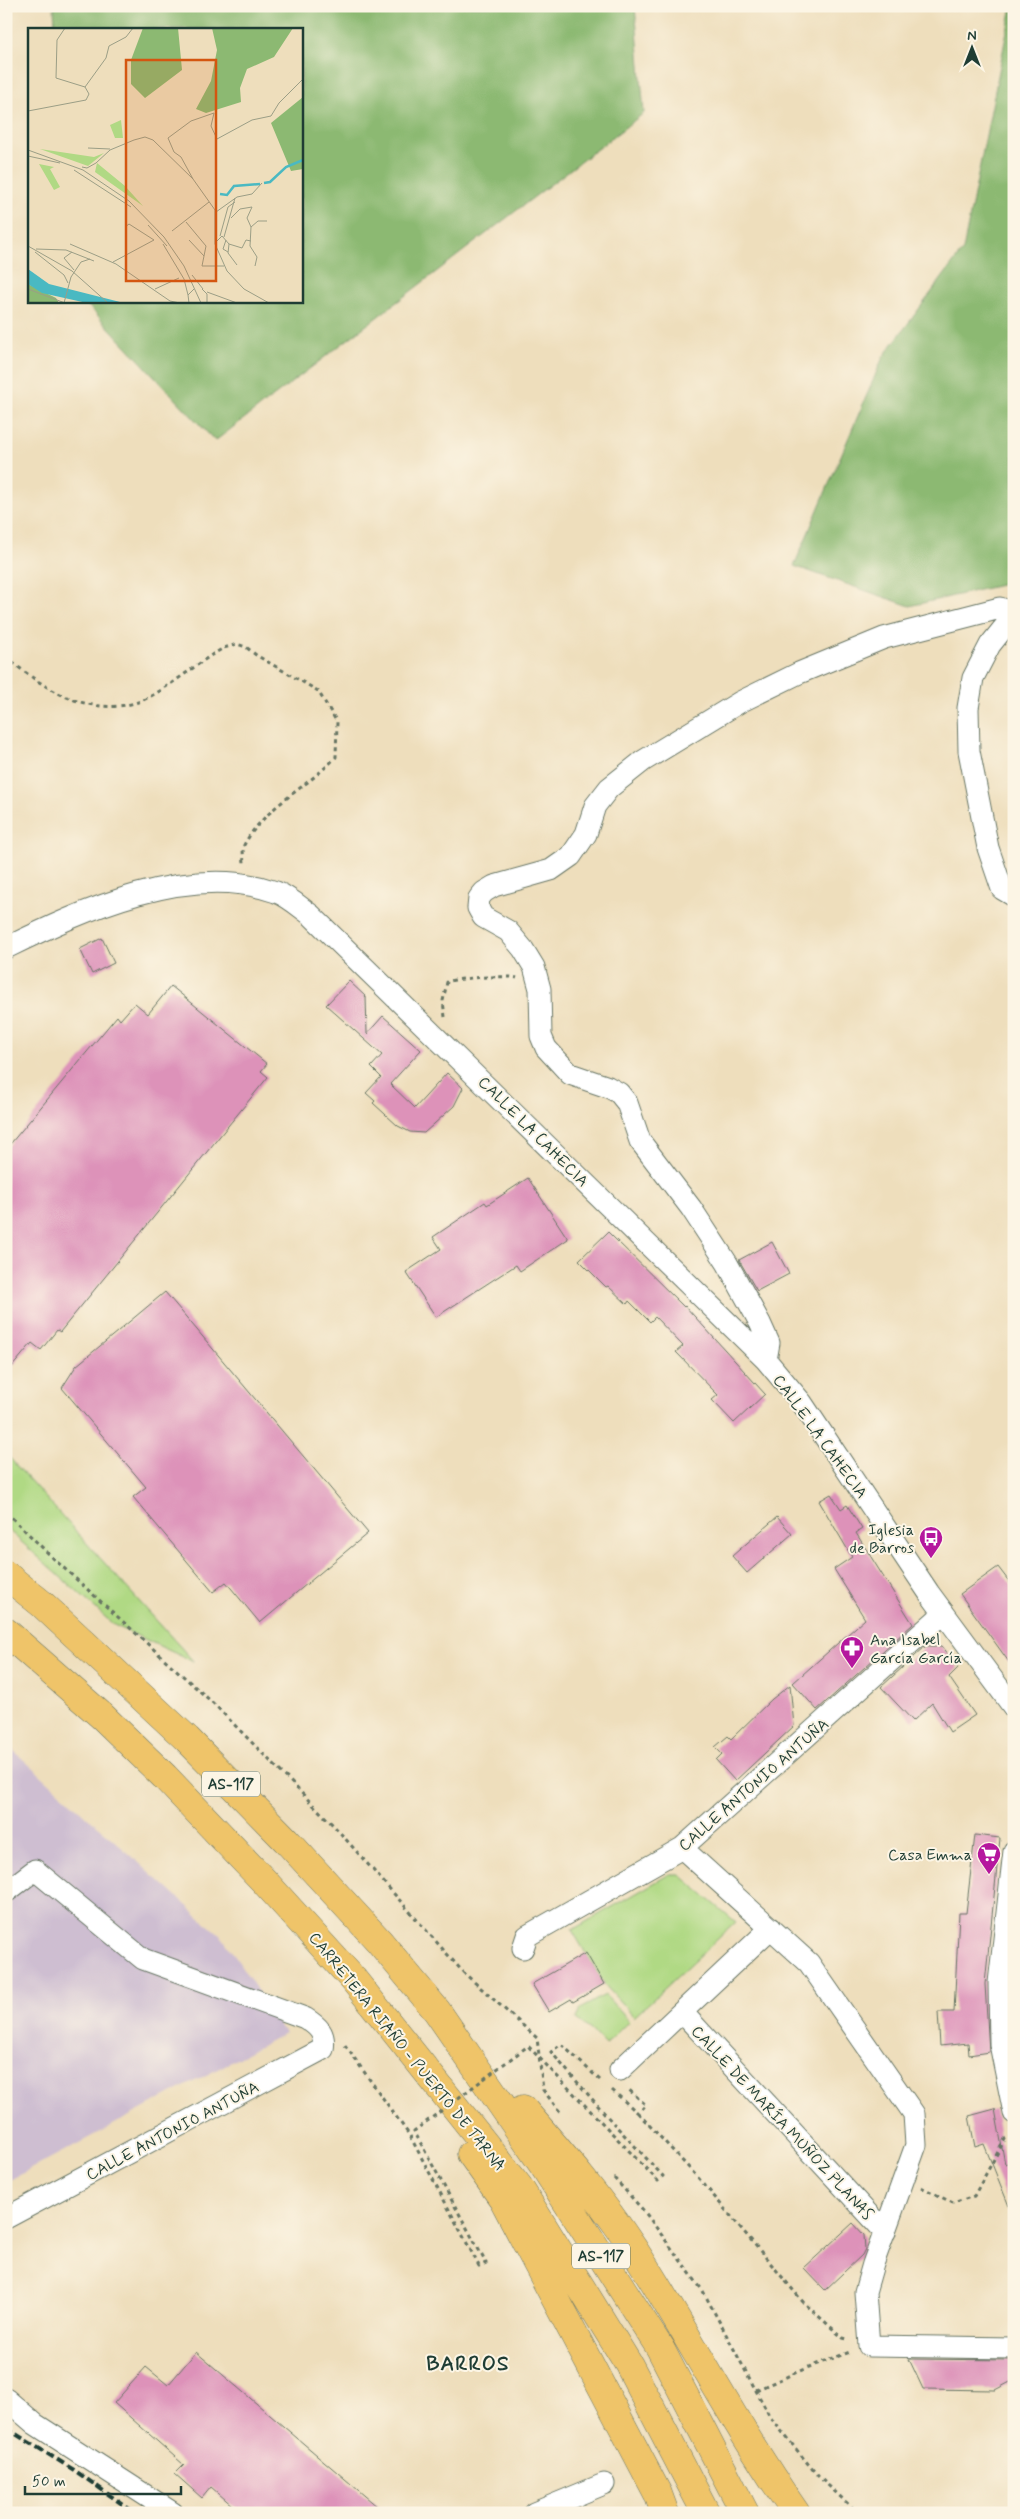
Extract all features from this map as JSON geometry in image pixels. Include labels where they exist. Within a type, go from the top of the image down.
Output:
[{"type":"highway","name":"AS-117","points":[[6,1575],[42,1604],[200,1752],[286,1840],[379,1941],[437,2011],[543,2165],[660,2348],[745,2513]]},
{"type":"highway","name":"CARRETERA RIAÑO - PUERTO DE TARNA","points":[[6,1632],[104,1716],[165,1776],[264,1881],[353,1980],[519,2187],[629,2365],[706,2513]]},
{"type":"highway","points":[[437,2011],[560,2152],[632,2246],[704,2362],[762,2465],[796,2513]]},
{"type":"highway","points":[[412,2054],[426,2091],[503,2199],[658,2494],[665,2513]]},
{"type":"street","points":[[766,1360],[769,1343],[727,1263],[691,1208],[640,1141],[626,1104],[619,1093],[608,1087],[570,1074],[546,1048],[541,1036],[540,989],[534,967],[523,949],[508,931],[483,917],[478,908],[479,898],[484,892],[494,886],[551,870],[571,856],[586,834],[595,806],[609,788],[643,761],[740,702],[799,673],[884,638],[1000,608],[1014,614],[990,645],[973,678],[968,708],[969,751],[988,848],[1002,889],[1014,896]]},
{"type":"street","name":"CALLE LA CAHECIA","points":[[6,948],[91,910],[178,885],[218,880],[244,882],[278,892],[311,915],[442,1041],[766,1360],[802,1403],[829,1440],[944,1613],[1014,1708]]},
{"type":"street","name":"CALLE ANTONIO ANTUÑA","points":[[523,1948],[527,1936],[682,1848],[944,1613]]},
{"type":"street","points":[[682,1848],[809,1963],[914,2114],[916,2145],[865,2292],[870,2346],[1014,2348]]},
{"type":"street","points":[[1014,1851],[999,1983],[1000,2044],[1011,2088],[1014,2114]]},
{"type":"street","points":[[6,1892],[35,1870],[143,1959],[305,2018],[316,2025],[322,2033]]},
{"type":"street","points":[[617,2080],[682,2012],[771,1928]]},
{"type":"street","name":"CALLE DE MARÍA MUÑOZ PLANAS","points":[[682,2012],[885,2232]]},
{"type":"street","name":"CALLE ANTONIO ANTUÑA","points":[[6,2218],[323,2049],[322,2033]]},
{"type":"street","points":[[6,2399],[35,2424],[173,2513]]},
{"type":"street","points":[[534,2513],[604,2484]]},
{"type":"lane","points":[[999,1983],[1014,1959]]},
{"type":"path","points":[[6,657],[31,678],[66,698],[91,706],[116,706],[139,701],[213,654],[238,644],[318,691],[336,722],[336,756],[320,774],[272,808],[243,847],[244,882]]},
{"type":"path","points":[[442,1041],[447,1027],[443,1001],[448,982],[456,978],[486,979],[507,976],[522,981]]},
{"type":"path","points":[[322,2033],[339,2037],[410,2136],[479,2266],[486,2263],[414,2131],[528,2046],[658,2181],[662,2176],[551,2052],[561,2044],[603,2082]]},
{"type":"path","points":[[617,2080],[646,2105],[638,2113]]},
{"type":"path","points":[[617,2080],[638,2113],[702,2182],[804,2303],[843,2338],[870,2346]]},
{"type":"path","points":[[905,2176],[933,2194],[953,2203],[974,2196],[1005,2139],[1014,2136]]},
{"type":"path","points":[[756,2390],[809,2367],[870,2346]]},
{"type":"shaded area","points":[[6,1744],[223,1938],[285,2033],[6,2182]]},
{"type":"green space","points":[[54,6],[635,6],[644,113],[215,441],[85,302],[302,302],[302,28],[55,28]]},
{"type":"green space","points":[[1012,6],[1014,6],[1014,582],[910,606],[794,566],[883,357],[963,250]]},
{"type":"green space","points":[[6,1454],[194,1662],[114,1625],[6,1528]]},
{"type":"green space","points":[[668,1875],[680,1875],[736,1922],[634,2017],[604,1984],[572,1930]]},
{"type":"green space","points":[[605,1995],[629,2021],[605,2045],[591,2030],[576,2020],[580,2009]]},
{"type":"building","points":[[102,938],[114,963],[92,974],[80,949]]},
{"type":"building","points":[[349,981],[366,997],[367,1034],[383,1016],[421,1050],[390,1084],[415,1108],[447,1073],[463,1088],[454,1106],[424,1133],[410,1132],[398,1126],[373,1103],[375,1101],[366,1093],[381,1077],[371,1067],[382,1055],[326,1005]]},
{"type":"building","points":[[171,986],[267,1064],[261,1071],[268,1077],[60,1332],[57,1330],[41,1350],[32,1343],[6,1374],[6,1149],[117,1016],[120,1020],[135,1003],[148,1014]]},
{"type":"building","points":[[528,1178],[568,1239],[520,1271],[516,1265],[436,1317],[406,1272],[441,1249],[433,1237],[485,1202],[487,1205]]},
{"type":"building","points":[[608,1232],[685,1306],[765,1394],[734,1423],[712,1400],[718,1395],[676,1352],[683,1346],[655,1317],[650,1322],[629,1301],[627,1304],[608,1286],[606,1287],[579,1260]]},
{"type":"building","points":[[772,1242],[789,1274],[757,1291],[739,1260]]},
{"type":"building","points":[[165,1292],[368,1533],[260,1623],[226,1582],[213,1592],[133,1497],[146,1487],[62,1388],[76,1366]]},
{"type":"building","points":[[831,1494],[841,1509],[847,1505],[862,1529],[856,1533],[913,1624],[817,1710],[793,1683],[865,1619],[834,1569],[852,1557],[819,1501]]},
{"type":"building","points":[[777,1517],[792,1534],[747,1573],[732,1556]]},
{"type":"building","points":[[998,1567],[1014,1588],[1014,1669],[960,1594]]},
{"type":"building","points":[[926,1646],[941,1646],[958,1668],[949,1677],[975,1715],[950,1732],[932,1703],[913,1721],[881,1687]]},
{"type":"building","points":[[790,1685],[794,1726],[735,1781],[716,1760],[722,1754],[715,1747],[728,1736],[731,1739],[772,1699]]},
{"type":"building","points":[[975,1835],[1000,1838],[985,1984],[989,2052],[969,2055],[968,2043],[940,2046],[938,2012],[954,2012],[959,1913],[966,1913]]},
{"type":"building","points":[[586,1953],[604,1984],[573,2002],[571,1999],[549,2012],[532,1984]]},
{"type":"building","points":[[995,2109],[1005,2164],[1014,2160],[1013,2216],[984,2144],[975,2147],[969,2116]]},
{"type":"building","points":[[853,2223],[864,2235],[865,2249],[862,2255],[825,2290],[804,2268]]},
{"type":"building","points":[[196,2352],[385,2513],[241,2513],[211,2487],[202,2498],[175,2474],[184,2465],[114,2403],[146,2367],[168,2385]]},
{"type":"building","points":[[909,2359],[1014,2360],[1014,2380],[995,2390],[923,2389]]},
{"type":"railway","points":[[6,2428],[74,2470],[135,2513]]},
{"type":"place","name":"Iglesia de Barros","points":[[931,1559]]},
{"type":"place","name":"Ana Isabel García García","points":[[852,1669]]},
{"type":"place","name":"Casa Emma","points":[[989,1875]]},
{"type":"district","name":"BARROS","points":[[468,2363]]}]
